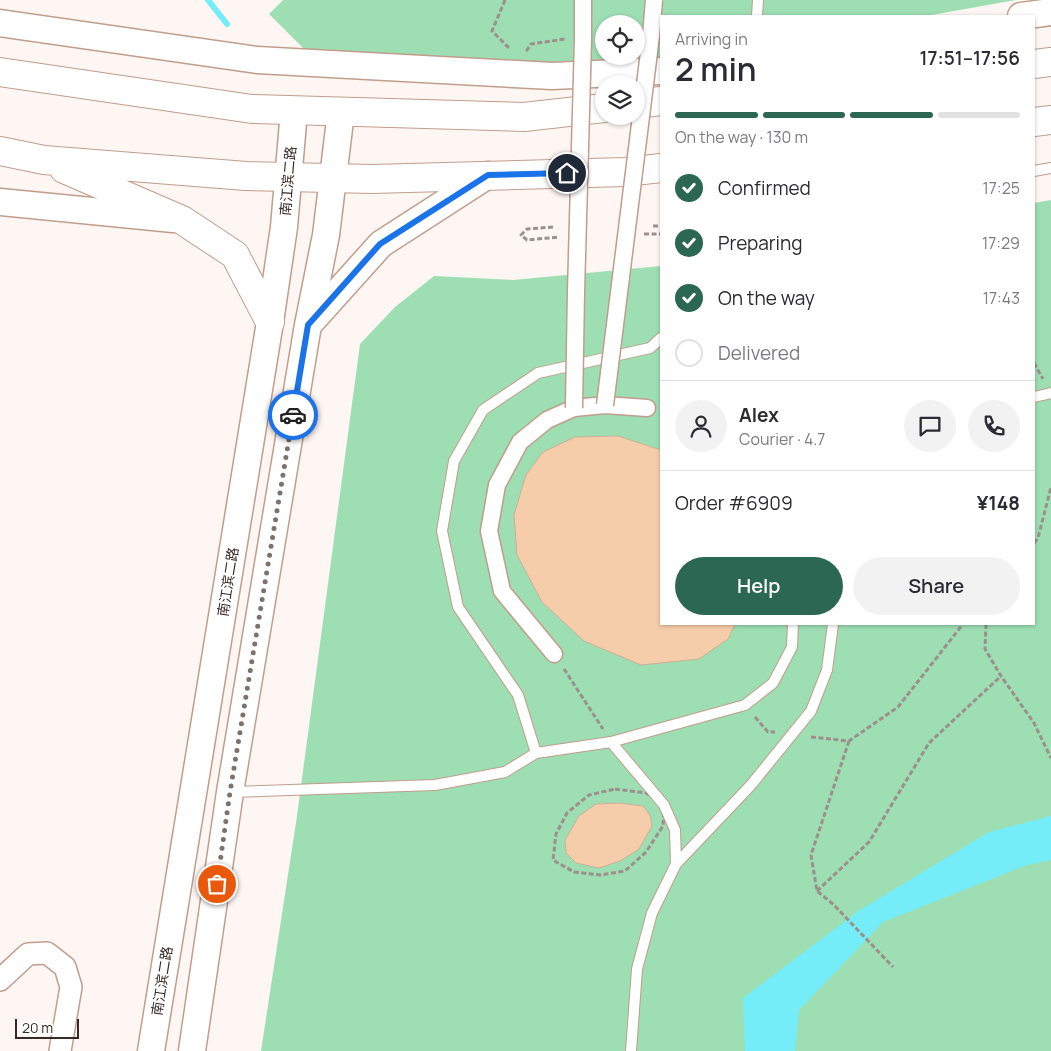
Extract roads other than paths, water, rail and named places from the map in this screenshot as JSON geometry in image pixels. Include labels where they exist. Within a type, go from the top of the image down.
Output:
[{"type":"highway","points":[[1035,64],[1051,62]]},
{"type":"highway","points":[[0,72],[252,109],[524,117],[595,109]]},
{"type":"highway","points":[[645,103],[660,101]]},
{"type":"highway","points":[[0,151],[44,160],[246,176],[372,179],[626,172],[660,168]]},
{"type":"highway","points":[[44,160],[182,220],[235,255],[270,322]]},
{"type":"street","points":[[574,408],[583,0]]},
{"type":"street","points":[[605,405],[654,0]]},
{"type":"street","points":[[1028,15],[1051,12]]},
{"type":"street","points":[[0,23],[257,60],[552,76],[660,71]]},
{"type":"street","name":"南江滨二路","points":[[151,1051],[270,322],[284,227],[294,111]]},
{"type":"street","points":[[192,1051],[230,792],[308,325],[326,235],[341,112]]},
{"type":"street","points":[[308,325],[380,244],[488,175]]},
{"type":"street","points":[[0,202],[182,220]]},
{"type":"street","points":[[554,654],[502,591],[489,532],[497,484],[520,442],[547,420],[574,408],[605,405],[647,408]]},
{"type":"street","points":[[0,980],[28,954],[47,953],[65,967],[71,987],[60,1051]]},
{"type":"lane","points":[[757,15],[758,0]]},
{"type":"lane","points":[[1035,171],[1051,168]]},
{"type":"lane","points":[[536,753],[518,695],[458,607],[442,531],[454,461],[483,410],[538,373],[650,348],[660,339]]},
{"type":"lane","points":[[1035,397],[1051,393]]},
{"type":"lane","points":[[230,792],[435,784],[505,772],[536,753],[611,742],[745,706],[773,683],[792,647],[793,625]]},
{"type":"lane","points":[[630,1051],[637,969],[652,913],[676,864],[751,784],[811,711],[827,670],[833,625]]},
{"type":"lane","points":[[611,742],[664,805],[676,830],[676,864]]},
{"type":"water","points":[[1051,816],[1051,860],[1027,865],[883,922],[799,1010],[795,1051],[745,1051],[743,998],[860,910],[989,832]]},
{"type":"waterway","points":[[208,0],[227,24]]}]
